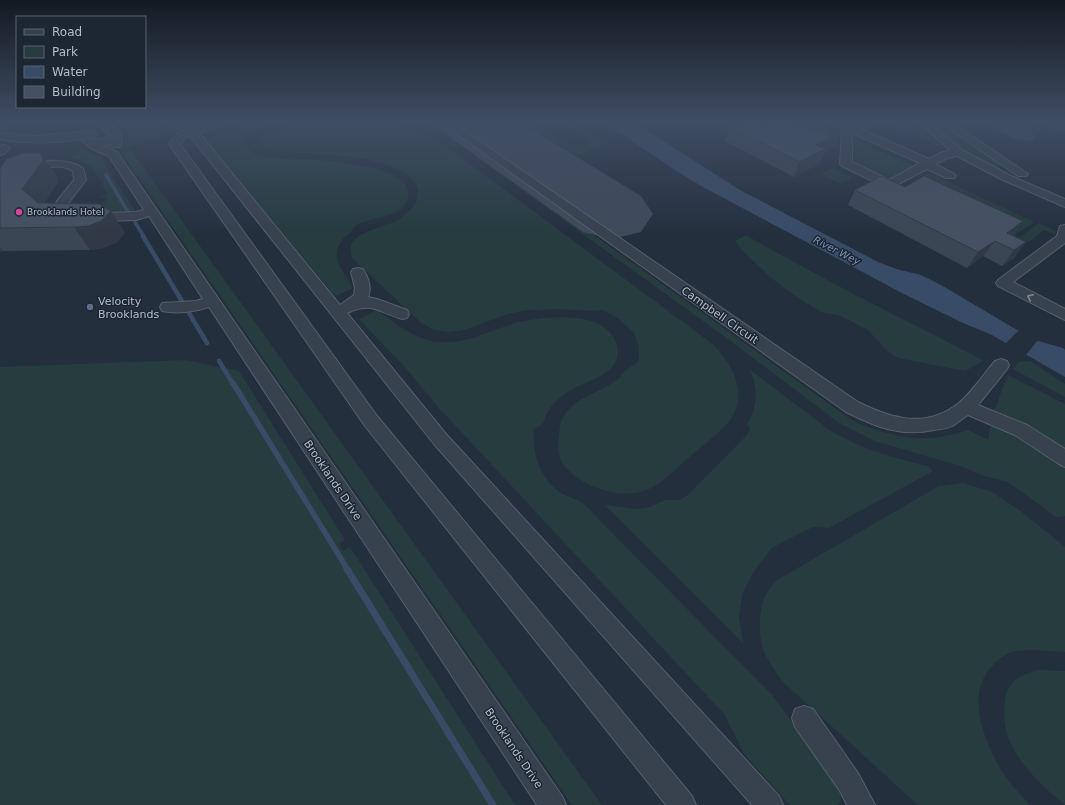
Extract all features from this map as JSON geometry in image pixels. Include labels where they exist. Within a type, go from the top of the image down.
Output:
[{"type":"street","name":"Brooklands Drive","points":[[121,159],[144,214],[204,304],[552,805]]},
{"type":"street","points":[[184,159],[371,422],[683,805]]},
{"type":"street","points":[[213,159],[440,439],[770,805]]},
{"type":"street","name":"Campbell Circuit","points":[[498,159],[852,407],[876,419],[902,426],[925,425],[946,421],[966,407],[1000,365]]},
{"type":"street","points":[[846,159],[846,164],[890,185],[938,159]]},
{"type":"street","points":[[917,159],[950,176]]},
{"type":"street","points":[[970,159],[996,172],[1065,203]]},
{"type":"street","points":[[998,159],[1035,182],[1065,195]]},
{"type":"street","points":[[18,172],[44,165],[72,165],[79,170],[80,180],[61,204],[59,210],[61,213],[74,218],[120,217],[144,214]]},
{"type":"street","points":[[996,172],[1012,168]]},
{"type":"street","points":[[1065,229],[1063,238],[1003,283],[1065,315]]},
{"type":"street","points":[[357,303],[362,295],[362,284],[358,272]]},
{"type":"street","points":[[337,312],[357,303],[372,302],[402,314]]},
{"type":"street","points":[[167,307],[204,304]]},
{"type":"street","points":[[966,407],[1021,430],[1065,459]]},
{"type":"street","points":[[804,718],[849,782],[862,805]]},
{"type":"green space","points":[[71,159],[101,159],[136,212],[93,213],[108,198],[98,197],[108,194],[97,175],[89,165]]},
{"type":"green space","points":[[125,159],[137,159],[602,805],[572,805]]},
{"type":"green space","points":[[221,159],[322,160],[350,164],[377,169],[397,177],[408,189],[405,204],[395,213],[365,221],[352,229],[353,231],[340,243],[337,252],[338,263],[352,289],[335,296]]},
{"type":"green space","points":[[359,159],[462,159],[714,345],[728,363],[737,384],[737,404],[733,415],[726,425],[657,485],[643,491],[625,494],[603,490],[581,480],[565,466],[558,451],[561,420],[573,405],[611,384],[626,370],[639,362],[639,347],[634,333],[619,319],[602,310],[530,310],[507,314],[465,330],[449,332],[434,330],[420,322],[352,258],[351,246],[355,239],[372,230],[398,220],[412,208],[418,195],[414,181],[407,175],[395,168],[379,162]]},
{"type":"green space","points":[[479,159],[487,159],[853,421],[882,432],[909,438],[952,435],[968,430],[988,440],[991,422],[1013,432],[1065,465],[1065,516],[1056,517],[1008,482],[981,475],[960,466],[875,441],[839,423],[732,342]]},
{"type":"green space","points":[[854,159],[896,159],[913,166],[890,178],[884,177],[854,162]]},
{"type":"green space","points":[[976,159],[992,159],[1002,165],[994,169]]},
{"type":"green space","points":[[833,168],[852,178],[840,184],[821,174]]},
{"type":"green space","points":[[929,173],[1034,222],[1014,236],[908,186]]},
{"type":"green space","points":[[1039,223],[1056,231],[1055,235],[1044,230],[1028,243],[1018,238]]},
{"type":"green space","points":[[746,235],[834,284],[984,361],[965,371],[898,358],[886,350],[868,330],[841,316],[821,312],[794,295],[770,277],[741,249],[735,241]]},
{"type":"green space","points":[[377,310],[399,326],[415,335],[424,339],[441,342],[464,340],[518,322],[565,317],[590,321],[601,326],[610,333],[618,349],[615,364],[603,374],[571,390],[555,402],[548,411],[544,422],[534,429],[534,447],[539,466],[543,474],[555,488],[563,494],[583,503],[771,694],[839,783],[842,795],[838,805],[790,805],[743,753],[724,714],[438,407],[403,365],[359,319]]},
{"type":"green space","points":[[185,360],[239,371],[345,540],[339,544],[343,551],[350,547],[515,805],[0,805],[0,367]]},
{"type":"green space","points":[[1030,361],[1065,384],[1065,397],[1013,369],[1018,362]]},
{"type":"green space","points":[[750,370],[831,431],[866,448],[903,460],[928,466],[933,471],[829,528],[813,527],[773,547],[752,574],[742,594],[739,617],[743,643],[605,505],[635,509],[650,507],[665,500],[679,500],[688,495],[746,436],[750,429],[747,424],[751,417],[756,398],[753,377]]},
{"type":"green space","points":[[1008,375],[1065,404],[1065,452],[1026,426],[994,411]]},
{"type":"green space","points":[[963,483],[992,492],[1022,512],[1065,547],[1065,652],[1022,650],[1006,654],[995,662],[985,676],[980,687],[979,712],[990,750],[1005,776],[1029,805],[918,805],[782,681],[765,654],[761,640],[760,617],[763,602],[766,594],[777,580],[939,486]]},
{"type":"green space","points":[[1037,670],[1065,671],[1065,805],[1043,786],[1023,764],[1015,752],[1005,726],[1004,711],[1006,694],[1009,687],[1017,678]]},
{"type":"water","name":"River Wey","points":[[658,159],[691,159],[740,190],[878,262],[896,269],[921,275],[1038,341],[1063,348],[1065,350],[1065,377],[992,335],[963,323],[902,293],[703,187]]},
{"type":"pier","points":[[1020,329],[1039,339],[1025,356],[1004,345]]},
{"type":"building","points":[[7,159],[42,159],[43,161],[22,189],[38,203],[99,204],[111,211],[101,221],[88,226],[0,228],[0,168]]},
{"type":"building","points":[[792,159],[806,159],[799,162]]},
{"type":"building","points":[[881,176],[905,187],[924,176],[1023,221],[1007,233],[1026,242],[1014,250],[995,241],[978,252],[855,190]]},
{"type":"waterway","points":[[106,175],[128,212]]},
{"type":"waterway","points":[[135,222],[144,237]]},
{"type":"waterway","points":[[143,236],[207,343]]},
{"type":"waterway","points":[[219,361],[233,384]]},
{"type":"waterway","points":[[233,383],[348,570]]},
{"type":"waterway","points":[[347,569],[493,805]]},
{"type":"runway","points":[[528,159],[612,214]]},
{"type":"place","name":"Brooklands Hotel","points":[[19,212]]},
{"type":"place","name":"Velocity Brooklands","points":[[90,307]]}]
